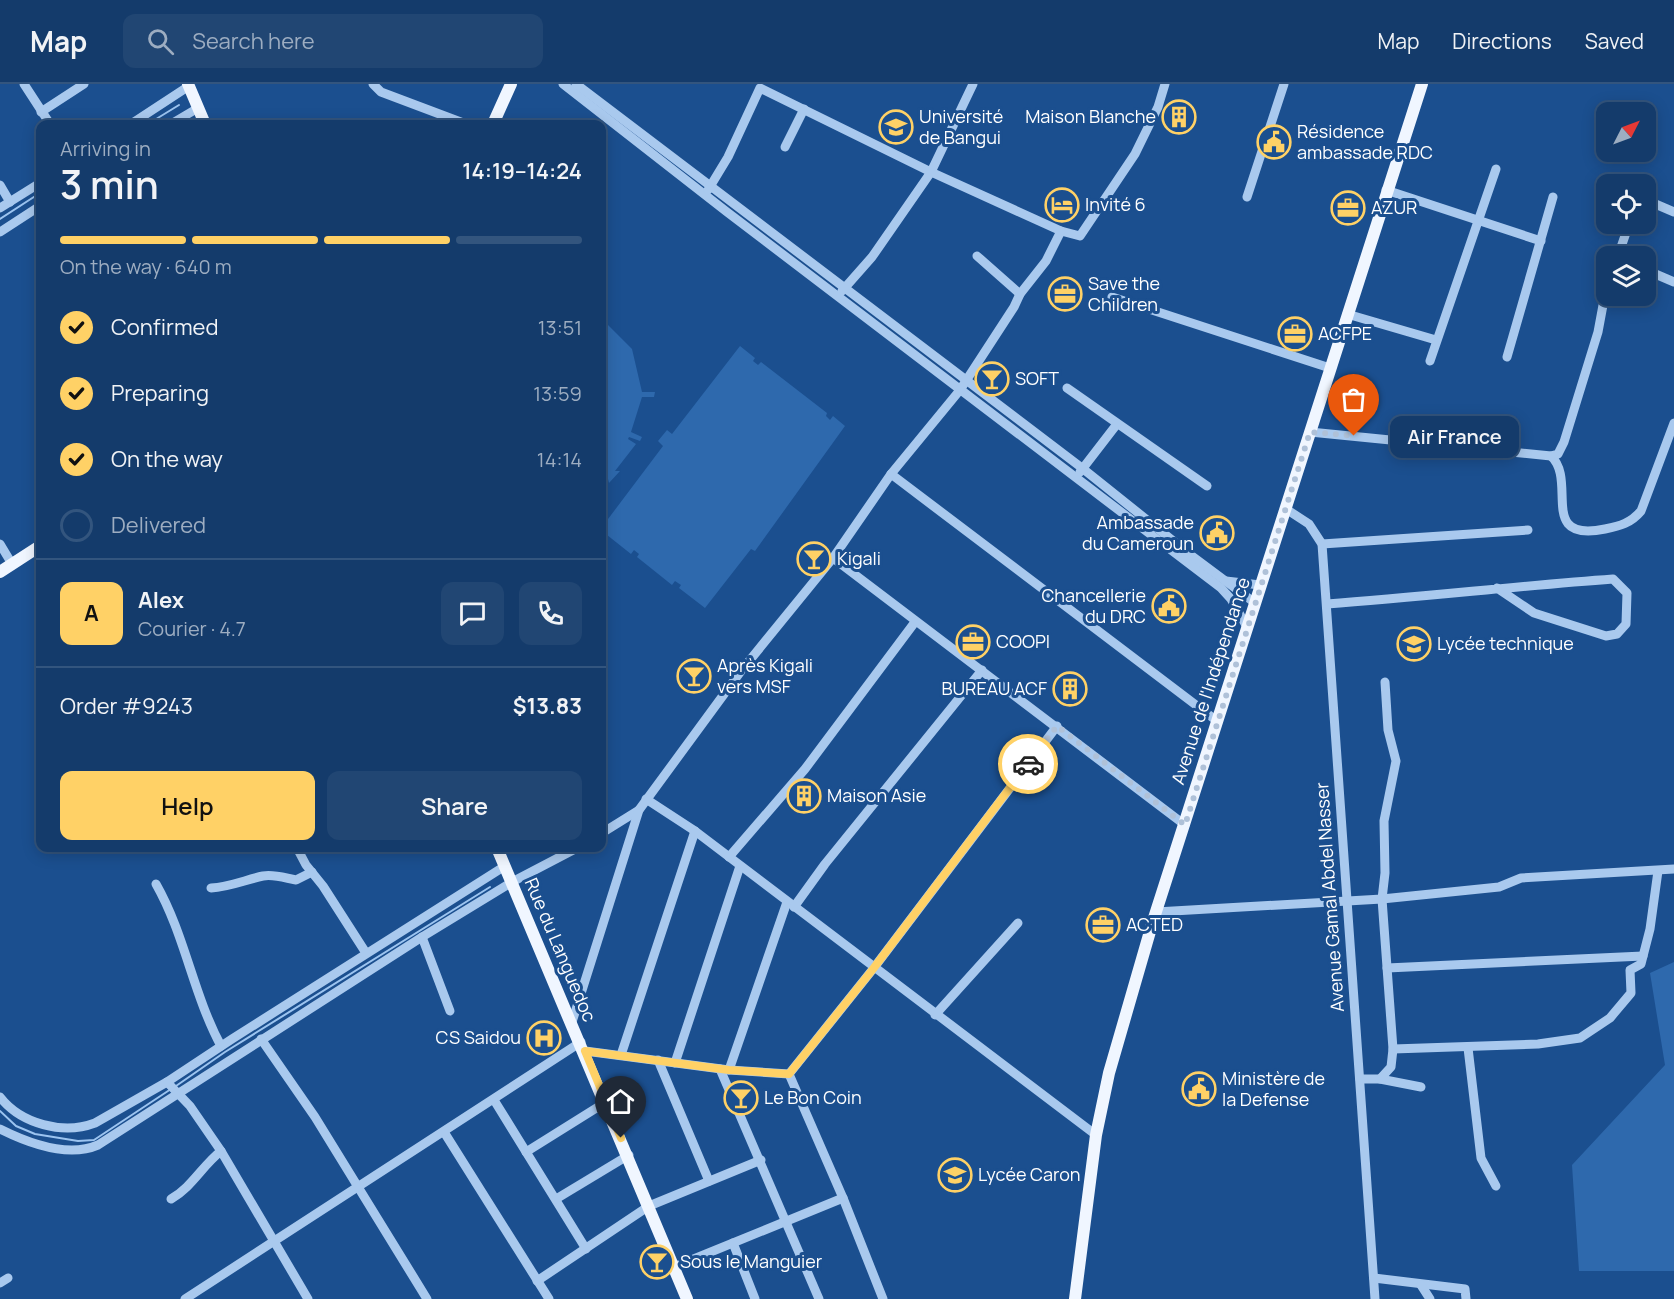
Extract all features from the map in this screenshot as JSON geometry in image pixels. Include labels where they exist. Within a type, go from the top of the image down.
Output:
[{"type":"main road","points":[[495,120],[511,84]]},
{"type":"main road","name":"Avenue de l'Indépendance","points":[[1075,1299],[1096,1135],[1109,1073],[1156,912],[1386,190],[1422,84]]},
{"type":"main road","points":[[188,85],[203,120]]},
{"type":"main road","points":[[0,572],[36,549]]},
{"type":"main road","name":"Rue du Languedoc","points":[[499,852],[629,1155],[687,1299]]},
{"type":"street","points":[[24,84],[47,120]]},
{"type":"street","points":[[41,112],[84,84]]},
{"type":"street","points":[[373,84],[381,92],[455,120]]},
{"type":"street","points":[[563,84],[842,292],[967,381],[1221,588],[1239,610],[1247,627]]},
{"type":"street","points":[[576,84],[708,190]]},
{"type":"street","points":[[842,292],[872,257],[931,172],[973,84]]},
{"type":"street","points":[[708,190],[729,157],[760,88],[931,172],[1076,237],[1083,233],[1135,154],[1158,108],[1165,84]]},
{"type":"street","points":[[1247,197],[1284,84]]},
{"type":"street","points":[[137,120],[188,85]]},
{"type":"street","points":[[178,120],[198,108]]},
{"type":"street","points":[[785,147],[804,109]]},
{"type":"street","points":[[1430,361],[1496,169]]},
{"type":"street","points":[[0,184],[10,202]]},
{"type":"street","points":[[0,208],[36,186]]},
{"type":"street","points":[[1386,190],[1541,241]]},
{"type":"street","points":[[1507,357],[1553,197]]},
{"type":"street","points":[[1656,204],[1674,212]]},
{"type":"street","points":[[0,232],[36,209]]},
{"type":"street","points":[[572,1022],[639,810],[741,671],[833,558],[891,474],[967,381],[1014,308],[1020,294],[1046,261],[1061,231]]},
{"type":"street","points":[[977,256],[1020,294]]},
{"type":"street","points":[[1656,274],[1674,282]]},
{"type":"street","points":[[842,292],[960,390],[1079,472],[1255,603]]},
{"type":"street","points":[[1112,297],[1330,368]]},
{"type":"street","points":[[1310,432],[1551,456],[1558,454],[1564,442],[1598,332],[1603,306]]},
{"type":"street","points":[[1347,314],[1436,340]]},
{"type":"street","points":[[1067,388],[1207,486]]},
{"type":"street","points":[[1551,456],[1558,463],[1562,477],[1561,512],[1566,522],[1577,529],[1598,531],[1622,526],[1635,519],[1641,511],[1674,423]]},
{"type":"street","points":[[1079,472],[1117,424]]},
{"type":"street","points":[[891,474],[1217,721]]},
{"type":"street","points":[[1286,509],[1308,524],[1322,544],[1528,530]]},
{"type":"street","points":[[0,544],[12,564]]},
{"type":"street","name":"Avenue Gamal Abdel Nasser","points":[[1322,544],[1376,1299]]},
{"type":"street","points":[[833,558],[1185,825]]},
{"type":"street","points":[[1327,604],[1439,596],[1497,588],[1613,579],[1627,593],[1626,624],[1617,634],[1606,636],[1534,613],[1497,588]]},
{"type":"street","points":[[1224,580],[1260,585]]},
{"type":"street","points":[[729,857],[805,769],[915,622]]},
{"type":"street","points":[[819,1299],[724,1069],[791,905],[982,670]]},
{"type":"street","points":[[1380,1079],[1391,1067],[1393,1049],[1382,899],[1385,873],[1384,821],[1396,761],[1388,730],[1385,682]]},
{"type":"street","points":[[789,1074],[873,969],[1057,726]]},
{"type":"street","points":[[646,799],[695,831],[873,969],[1096,1135]]},
{"type":"street","points":[[606,831],[639,810]]},
{"type":"street","points":[[621,1055],[695,831]]},
{"type":"street","points":[[300,852],[366,954]]},
{"type":"street","points":[[0,1129],[28,1142],[87,1150],[116,1135],[261,1039],[422,937],[512,882],[569,852]]},
{"type":"street","points":[[0,1097],[35,1126],[88,1126],[167,1082],[232,1038],[504,866]]},
{"type":"street","points":[[675,1063],[740,866]]},
{"type":"street","points":[[1156,912],[1382,899],[1499,887],[1521,878],[1674,869]]},
{"type":"street","points":[[1393,1049],[1561,1043],[1581,1038],[1610,1018],[1631,993],[1630,970],[1641,964],[1650,929],[1658,871]]},
{"type":"street","points":[[211,888],[226,887],[264,876],[282,876],[296,880],[312,872]]},
{"type":"street","points":[[156,884],[185,950],[200,1001],[221,1046]]},
{"type":"street","points":[[935,1015],[1018,923]]},
{"type":"street","points":[[422,937],[450,1011]]},
{"type":"street","points":[[1387,968],[1643,956]]},
{"type":"street","points":[[298,996],[307,1010]]},
{"type":"street","points":[[232,1038],[241,1052]]},
{"type":"street","points":[[261,1039],[358,1186],[428,1299]]},
{"type":"street","points":[[190,1298],[358,1186],[583,1046],[621,1055],[675,1063],[789,1074]]},
{"type":"street","points":[[1468,1048],[1481,1158],[1496,1186]]},
{"type":"street","points":[[658,1060],[709,1181]]},
{"type":"street","points":[[789,1074],[843,1198],[883,1299]]},
{"type":"street","points":[[1360,1079],[1380,1079],[1421,1087]]},
{"type":"street","points":[[167,1082],[178,1093],[221,1151],[308,1299]]},
{"type":"street","points":[[494,1100],[586,1249]]},
{"type":"street","points":[[526,1152],[606,1102]]},
{"type":"street","points":[[28,1142],[35,1126]]},
{"type":"street","points":[[444,1132],[549,1299]]},
{"type":"street","points":[[171,1199],[185,1191],[199,1172],[221,1151]]},
{"type":"street","points":[[556,1199],[629,1155]]},
{"type":"street","points":[[537,1281],[649,1206],[760,1160]]},
{"type":"street","points":[[674,1267],[843,1198]]},
{"type":"street","points":[[732,1243],[756,1299]]},
{"type":"street","points":[[1374,1278],[1465,1289],[1466,1299]]},
{"type":"street","points":[[1421,1285],[1430,1299]]},
{"type":"shaded area","points":[[606,323],[632,349],[642,392],[655,392],[654,397],[642,397],[631,432],[642,437],[640,441],[629,437],[628,439],[636,444],[615,471],[620,471],[609,483],[608,479],[606,481]]},
{"type":"shaded area","points":[[740,346],[755,358],[753,361],[758,365],[761,362],[827,413],[826,416],[830,420],[833,416],[845,426],[755,551],[751,549],[705,608],[679,588],[681,585],[675,581],[672,585],[637,557],[639,554],[634,550],[631,554],[606,534],[606,522],[663,446],[658,441],[667,430],[672,434]]},
{"type":"shaded area","points":[[1674,962],[1674,1271],[1579,1271],[1572,1165],[1665,1065],[1650,973]]},
{"type":"waterway","points":[[155,120],[179,105]]},
{"type":"waterway","points":[[0,219],[36,196]]},
{"type":"waterway","points":[[176,1086],[225,1052],[490,887]]},
{"type":"waterway","points":[[0,1111],[16,1126],[35,1134],[78,1141],[94,1140],[171,1089]]},
{"type":"way so far","points":[[1028,764],[1057,726],[1185,825],[1310,432],[1354,436]]},
{"type":"place","name":"Maison Blanche","points":[[1179,117]]},
{"type":"place","name":"Université de Bangui","points":[[896,127]]},
{"type":"place","name":"Résidence ambassade RDC","points":[[1274,142]]},
{"type":"place","name":"Invité 6","points":[[1062,205]]},
{"type":"place","name":"AZUR","points":[[1348,208]]},
{"type":"place","name":"Save the Children","points":[[1065,294]]},
{"type":"place","name":"ACFPE","points":[[1295,334]]},
{"type":"place","name":"SOFT","points":[[992,379]]},
{"type":"place","name":"Air France","points":[[1354,436]]},
{"type":"place","name":"Ambassade du Cameroun","points":[[1217,533]]},
{"type":"place","name":"Kigali","points":[[814,559]]},
{"type":"place","name":"Chancellerie du DRC","points":[[1169,606]]},
{"type":"place","name":"COOPI","points":[[973,642]]},
{"type":"place","name":"Lycée technique","points":[[1414,644]]},
{"type":"place","name":"Après Kigali vers MSF","points":[[694,676]]},
{"type":"place","name":"BUREAU ACF","points":[[1070,689]]},
{"type":"place","name":"Maison Asie","points":[[804,796]]},
{"type":"place","name":"ACTED","points":[[1103,925]]},
{"type":"place","name":"CS Saidou","points":[[544,1038]]},
{"type":"place","name":"Ministère de la Defense","points":[[1199,1089]]},
{"type":"place","name":"Le Bon Coin","points":[[741,1098]]},
{"type":"place","name":"Lycée Caron","points":[[955,1175]]},
{"type":"place","name":"Sous le Manguier","points":[[657,1262]]},
{"type":"route","points":[[621,1138],[585,1051],[729,1070],[789,1074],[873,969],[1028,764]]}]
